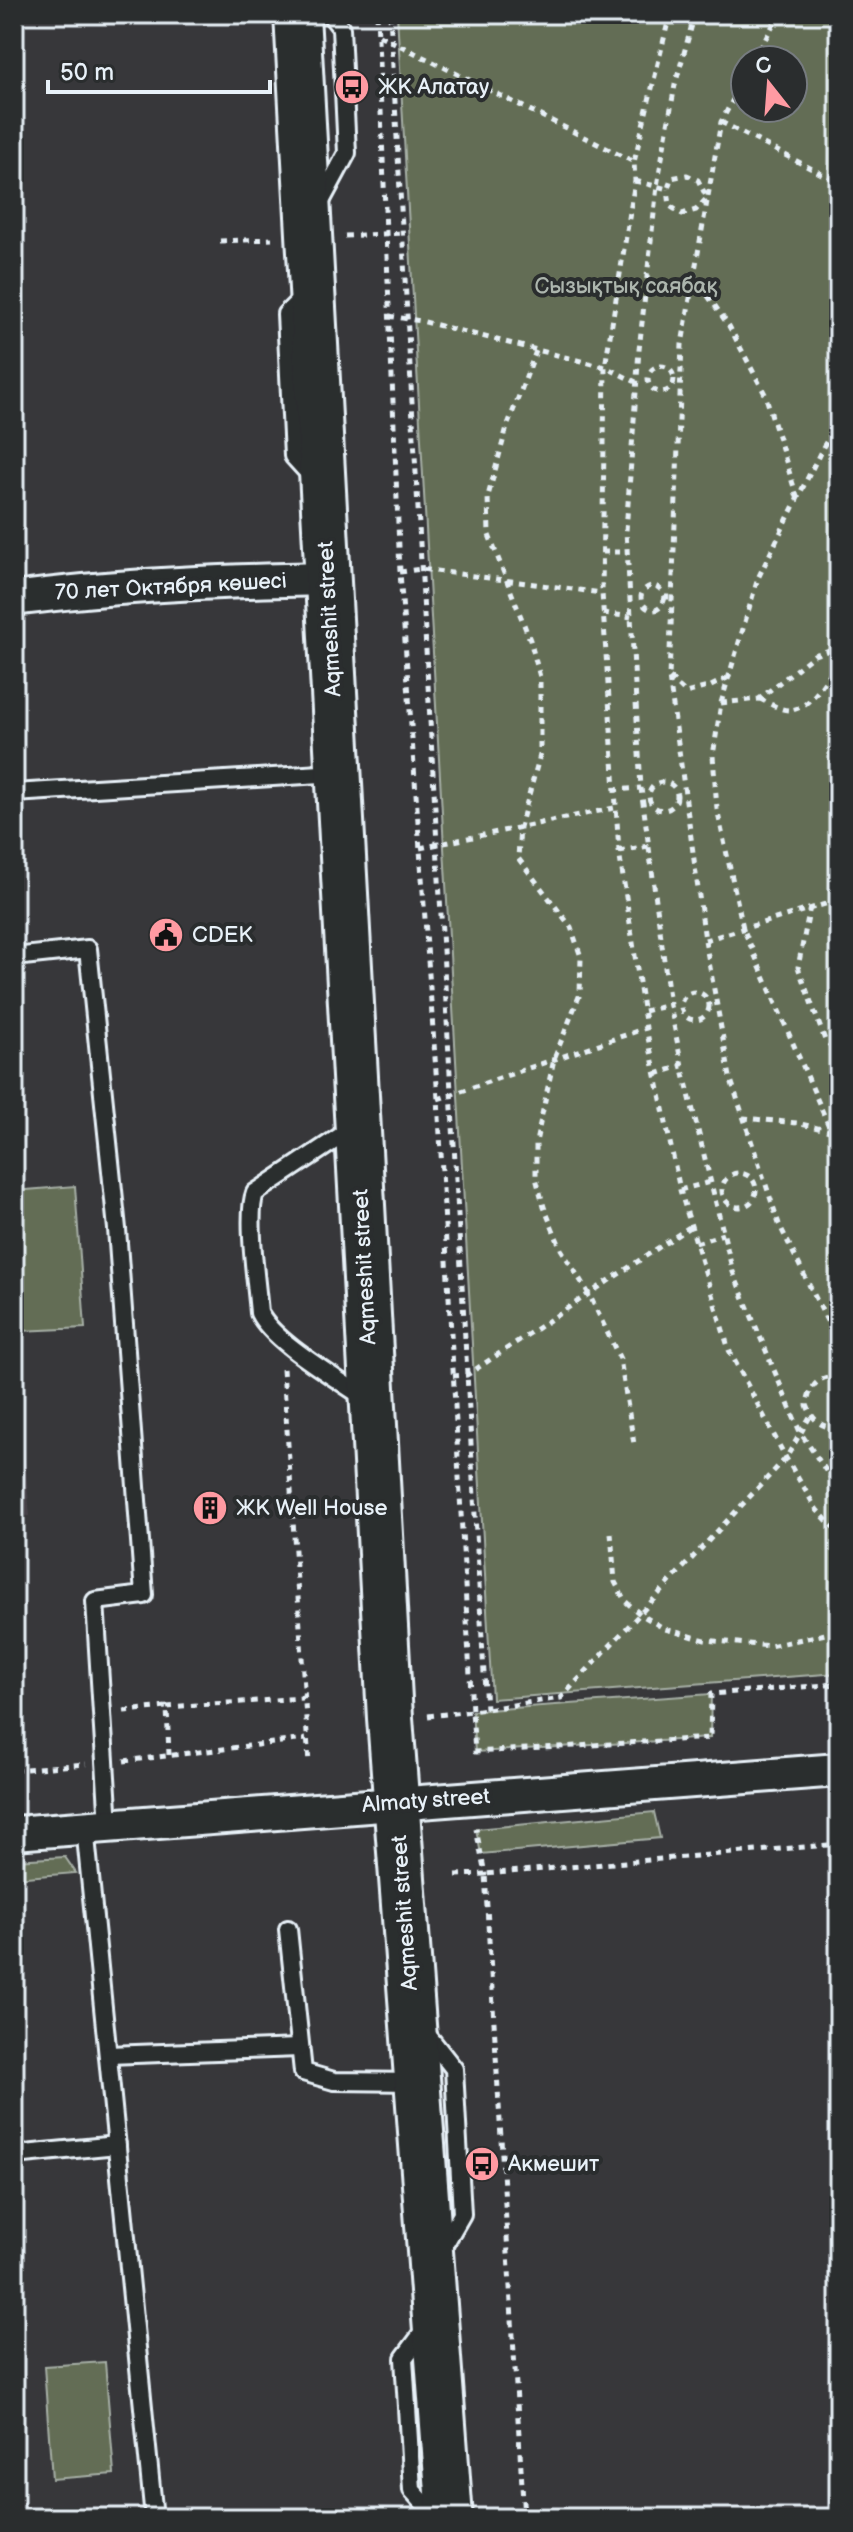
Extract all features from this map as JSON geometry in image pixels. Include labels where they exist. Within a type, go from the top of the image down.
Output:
[{"type":"main road","name":"Aqmeshit street","points":[[297,14],[396,1803],[450,2518]]},
{"type":"street","name":"70 лет Октября көшесі","points":[[14,599],[89,589],[239,580],[328,579]]},
{"type":"street","name":"Almaty street","points":[[14,1833],[839,1770]]},
{"type":"lane","points":[[307,234],[347,153],[341,28],[330,14]]},
{"type":"lane","points":[[14,793],[338,773]]},
{"type":"lane","points":[[14,957],[88,949],[117,1229],[144,1595],[95,1601],[104,1763],[97,1826],[108,2055],[154,2518]]},
{"type":"lane","points":[[357,1125],[255,1193],[252,1201],[259,1313],[263,1322],[282,1340],[372,1403]]},
{"type":"lane","points":[[288,1929],[303,2072],[334,2081],[417,2083]]},
{"type":"lane","points":[[412,2016],[454,2069],[462,2214],[431,2268]]},
{"type":"lane","points":[[108,2055],[299,2048]]},
{"type":"lane","points":[[14,2155],[117,2145]]},
{"type":"lane","points":[[435,2316],[404,2358],[412,2490],[437,2518]]},
{"type":"path","points":[[377,14],[400,572],[438,1099],[475,1752],[710,1738],[711,1694],[839,1684]]},
{"type":"path","points":[[390,14],[486,1709]]},
{"type":"path","points":[[670,14],[634,162],[635,181],[605,367],[602,593],[614,808],[646,1028],[680,1190],[729,1350],[817,1510],[839,1533]]},
{"type":"path","points":[[695,14],[675,85],[657,186],[637,379],[626,531],[641,790],[670,1005],[733,1272],[800,1432],[839,1490]]},
{"type":"path","points":[[763,44],[779,14]]},
{"type":"path","points":[[379,35],[634,162]]},
{"type":"path","points":[[729,107],[721,122],[677,382],[669,677],[705,940],[730,1077],[779,1224],[831,1329],[839,1337]]},
{"type":"path","points":[[721,122],[839,183]]},
{"type":"path","points":[[687,175],[698,180],[707,198],[696,210],[682,214],[670,206],[668,189],[671,178],[687,175]]},
{"type":"path","points":[[635,181],[668,189]]},
{"type":"path","points":[[220,241],[307,234],[402,233]]},
{"type":"path","points":[[694,275],[729,326],[765,394],[798,498]]},
{"type":"path","points":[[389,316],[605,367],[637,379],[648,376],[656,366],[663,366],[670,369],[677,382]]},
{"type":"path","points":[[536,351],[507,427],[488,496],[489,535],[530,640],[540,677],[540,755],[520,827],[518,858],[571,927],[581,957],[580,994],[554,1059],[536,1142],[536,1178],[561,1249],[589,1294],[620,1359],[634,1444]]},
{"type":"path","points":[[648,376],[648,383],[658,392],[677,382]]},
{"type":"path","points":[[839,422],[758,578],[721,703],[713,756],[717,809],[743,928],[831,1131],[839,1141]]},
{"type":"path","points":[[602,552],[627,552]]},
{"type":"path","points":[[400,572],[421,569],[602,593]]},
{"type":"path","points":[[656,586],[669,597],[658,610],[650,610],[641,599],[642,592],[656,586]]},
{"type":"path","points":[[630,599],[641,599]]},
{"type":"path","points":[[603,613],[631,617]]},
{"type":"path","points":[[759,699],[814,655],[839,647]]},
{"type":"path","points":[[721,703],[759,699],[788,711],[800,707],[817,692],[839,658]]},
{"type":"path","points":[[669,677],[686,693],[729,677]]},
{"type":"path","points":[[613,790],[650,790],[660,781],[674,787],[676,800],[665,809],[652,804],[650,790]]},
{"type":"path","points":[[677,793],[685,792]]},
{"type":"path","points":[[420,848],[437,847],[614,808]]},
{"type":"path","points":[[619,851],[649,846]]},
{"type":"path","points":[[705,940],[839,900]]},
{"type":"path","points":[[810,907],[798,967],[825,1040],[839,1054]]},
{"type":"path","points":[[691,992],[699,992],[709,1002],[709,1010],[698,1020],[684,1016],[681,1009],[685,996],[691,992]]},
{"type":"path","points":[[709,1002],[717,1001]]},
{"type":"path","points":[[644,1011],[670,1005]]},
{"type":"path","points":[[672,1013],[681,1009]]},
{"type":"path","points":[[438,1099],[646,1028]]},
{"type":"path","points":[[656,1074],[682,1066]]},
{"type":"path","points":[[743,1118],[797,1123],[831,1131]]},
{"type":"path","points":[[733,1173],[750,1177],[755,1185],[756,1194],[752,1202],[744,1207],[735,1208],[727,1204],[722,1196],[721,1187],[733,1173]]},
{"type":"path","points":[[680,1190],[710,1181]]},
{"type":"path","points":[[755,1185],[765,1182]]},
{"type":"path","points":[[715,1200],[722,1196]]},
{"type":"path","points":[[453,1376],[467,1375],[691,1225]]},
{"type":"path","points":[[696,1243],[723,1234]]},
{"type":"path","points":[[282,1340],[309,1764]]},
{"type":"path","points":[[839,1376],[820,1379],[812,1386],[807,1405],[811,1415],[827,1427],[839,1427]]},
{"type":"path","points":[[428,1716],[561,1698],[786,1458],[811,1415]]},
{"type":"path","points":[[611,1533],[615,1582],[625,1601],[665,1629],[705,1640],[770,1646],[839,1631]]},
{"type":"path","points":[[101,1714],[303,1698]]},
{"type":"path","points":[[167,1707],[169,1755]]},
{"type":"path","points":[[14,1770],[104,1763],[306,1739]]},
{"type":"path","points":[[476,1829],[485,1874],[524,2518]]},
{"type":"path","points":[[456,1875],[839,1844]]},
{"type":"shaded area","points":[[14,1333],[30,1516],[14,1517]]},
{"type":"green space","name":"Сызықтық саябақ","points":[[397,14],[839,14],[839,1673],[492,1699]]},
{"type":"green space","points":[[75,1186],[85,1328],[20,1331],[14,1191]]},
{"type":"green space","points":[[711,1694],[710,1738],[475,1752],[472,1711]]},
{"type":"green space","points":[[654,1812],[660,1838],[481,1854],[476,1829]]},
{"type":"green space","points":[[65,1857],[76,1873],[14,1878],[14,1860]]},
{"type":"green space","points":[[105,2362],[114,2474],[52,2479],[44,2366]]},
{"type":"place","name":"ЖК Алатау","points":[[352,87]]},
{"type":"place","name":"CDEK","points":[[166,935]]},
{"type":"place","name":"ЖК Well House","points":[[210,1508]]},
{"type":"place","name":"Акмешит","points":[[482,2164]]}]
